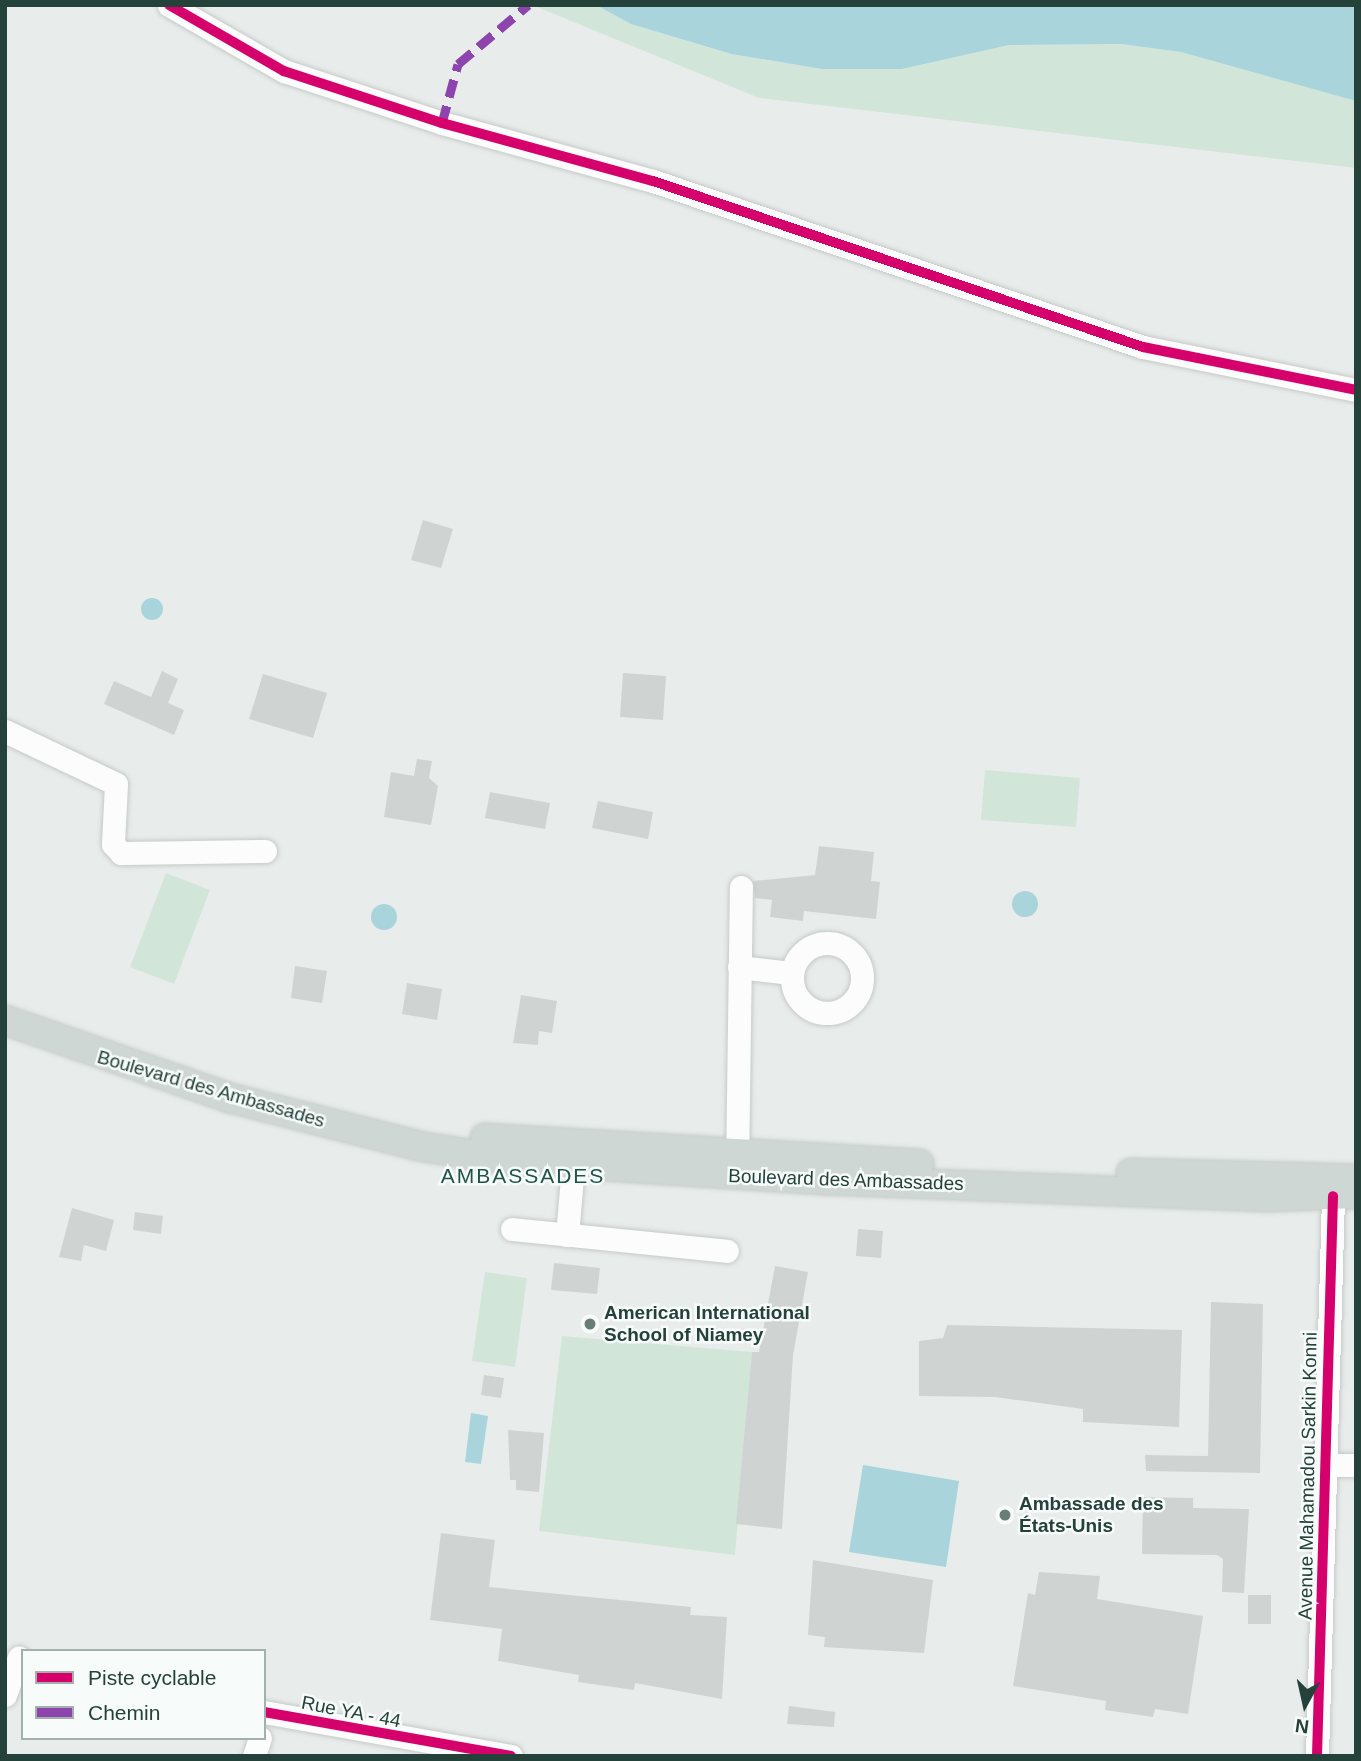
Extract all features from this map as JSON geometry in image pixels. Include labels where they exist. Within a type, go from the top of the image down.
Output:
[{"type":"main road","name":"Boulevard des Ambassades","points":[[5,1020],[130,1068],[339,1126],[424,1147],[573,1167],[737,1165],[1356,1179]]},
{"type":"main road","name":"Boulevard des Ambassades","points":[[339,1126],[737,1165],[1344,1195]]},
{"type":"street","points":[[169,5],[284,71],[416,115],[653,181],[1143,347],[1356,390]]},
{"type":"street","points":[[5,731],[116,784],[113,844],[121,853],[265,851]]},
{"type":"street","points":[[737,1165],[741,887]]},
{"type":"street","points":[[739,967],[792,973]]},
{"type":"street","points":[[567,1234],[573,1167]]},
{"type":"street","name":"Avenue Mahamadou Sarkin Konni","points":[[1317,1756],[1325,1465],[1344,1195]]},
{"type":"street","points":[[512,1229],[727,1251]]},
{"type":"street","points":[[1325,1465],[1356,1465]]},
{"type":"street","points":[[5,1695],[16,1656]]},
{"type":"street","name":"Rue YA - 44","points":[[266,1717],[430,1751],[511,1756]]},
{"type":"green space","points":[[532,5],[596,5],[631,24],[730,54],[822,69],[902,69],[1009,45],[1121,44],[1181,52],[1356,101],[1356,168],[759,98]]},
{"type":"green space","points":[[985,770],[1080,778],[1076,827],[981,820]]},
{"type":"green space","points":[[166,873],[210,890],[174,984],[130,967]]},
{"type":"green space","points":[[485,1272],[527,1278],[515,1367],[472,1361]]},
{"type":"green space","points":[[562,1336],[752,1352],[735,1555],[539,1531]]},
{"type":"water","points":[[596,5],[1356,5],[1356,101],[1181,52],[1121,44],[1009,45],[902,69],[822,69],[731,54],[631,24]]},
{"type":"water","points":[[152,598],[160,601],[163,609],[160,617],[152,620],[144,617],[141,609],[144,601]]},
{"type":"water","points":[[1025,891],[1034,895],[1038,904],[1034,913],[1025,917],[1016,913],[1012,904],[1016,895]]},
{"type":"water","points":[[384,904],[393,908],[397,917],[393,926],[384,930],[375,926],[371,917],[375,908]]},
{"type":"water","points":[[471,1413],[488,1416],[481,1464],[465,1462]]},
{"type":"water","points":[[863,1465],[959,1481],[946,1567],[849,1552]]},
{"type":"building","points":[[423,520],[453,529],[441,568],[411,560]]},
{"type":"building","points":[[162,671],[178,679],[168,703],[184,710],[174,735],[104,704],[114,681],[151,697]]},
{"type":"building","points":[[623,673],[666,676],[663,720],[620,717]]},
{"type":"building","points":[[263,674],[327,693],[313,738],[249,719]]},
{"type":"building","points":[[417,759],[432,761],[429,778],[438,786],[431,825],[384,817],[391,772],[414,776]]},
{"type":"building","points":[[490,792],[550,803],[545,829],[485,818]]},
{"type":"building","points":[[598,801],[653,812],[648,839],[592,828]]},
{"type":"building","points":[[819,846],[874,852],[871,881],[880,882],[876,919],[804,911],[803,921],[770,917],[772,900],[755,898],[753,881],[815,875]]},
{"type":"building","points":[[295,966],[327,971],[322,1003],[291,998]]},
{"type":"building","points":[[407,983],[442,989],[437,1020],[402,1014]]},
{"type":"building","points":[[521,995],[557,1001],[552,1033],[539,1031],[538,1045],[513,1043]]},
{"type":"building","points":[[72,1208],[114,1220],[106,1251],[84,1245],[81,1261],[59,1257]]},
{"type":"building","points":[[135,1212],[163,1216],[161,1234],[133,1230]]},
{"type":"building","points":[[858,1229],[883,1231],[881,1258],[856,1256]]},
{"type":"building","points":[[554,1263],[600,1268],[597,1294],[551,1290]]},
{"type":"building","points":[[775,1266],[808,1272],[793,1355],[782,1529],[736,1524],[752,1352],[759,1352]]},
{"type":"building","points":[[1211,1302],[1263,1304],[1260,1473],[1146,1471],[1145,1455],[1208,1456]]},
{"type":"building","points":[[947,1325],[1182,1330],[1179,1427],[1083,1422],[1083,1409],[995,1397],[919,1396],[919,1341],[943,1338]]},
{"type":"building","points":[[484,1375],[504,1378],[501,1398],[481,1395]]},
{"type":"building","points":[[508,1430],[544,1433],[539,1492],[516,1490],[516,1480],[510,1480]]},
{"type":"building","points":[[1143,1497],[1193,1498],[1193,1508],[1249,1509],[1244,1593],[1222,1592],[1223,1559],[1217,1555],[1142,1554]]},
{"type":"building","points":[[441,1533],[495,1540],[489,1587],[691,1607],[690,1615],[727,1617],[722,1699],[635,1683],[634,1690],[578,1682],[579,1675],[498,1661],[502,1629],[430,1620]]},
{"type":"building","points":[[813,1560],[933,1580],[924,1653],[824,1647],[825,1637],[808,1635]]},
{"type":"building","points":[[1039,1572],[1100,1576],[1097,1599],[1203,1616],[1188,1714],[1155,1709],[1153,1717],[1105,1710],[1106,1701],[1013,1686],[1028,1593],[1035,1595]]},
{"type":"building","points":[[1248,1595],[1271,1595],[1271,1624],[1248,1624]]},
{"type":"building","points":[[789,1706],[835,1712],[834,1727],[787,1724]]},
{"type":"marked path","points":[[442,123],[458,64],[528,5]]},
{"type":"cycle path","points":[[169,5],[284,71],[442,123],[653,181],[1143,347],[1356,390]]},
{"type":"cycle path","points":[[1317,1756],[1333,1196]]},
{"type":"cycle path","points":[[266,1712],[511,1756]]},
{"type":"place","name":"American International School of Niamey","points":[[590,1324]]},
{"type":"place","name":"Ambassade des États-Unis","points":[[1005,1515]]},
{"type":"district","name":"AMBASSADES","points":[[523,1176]]}]
